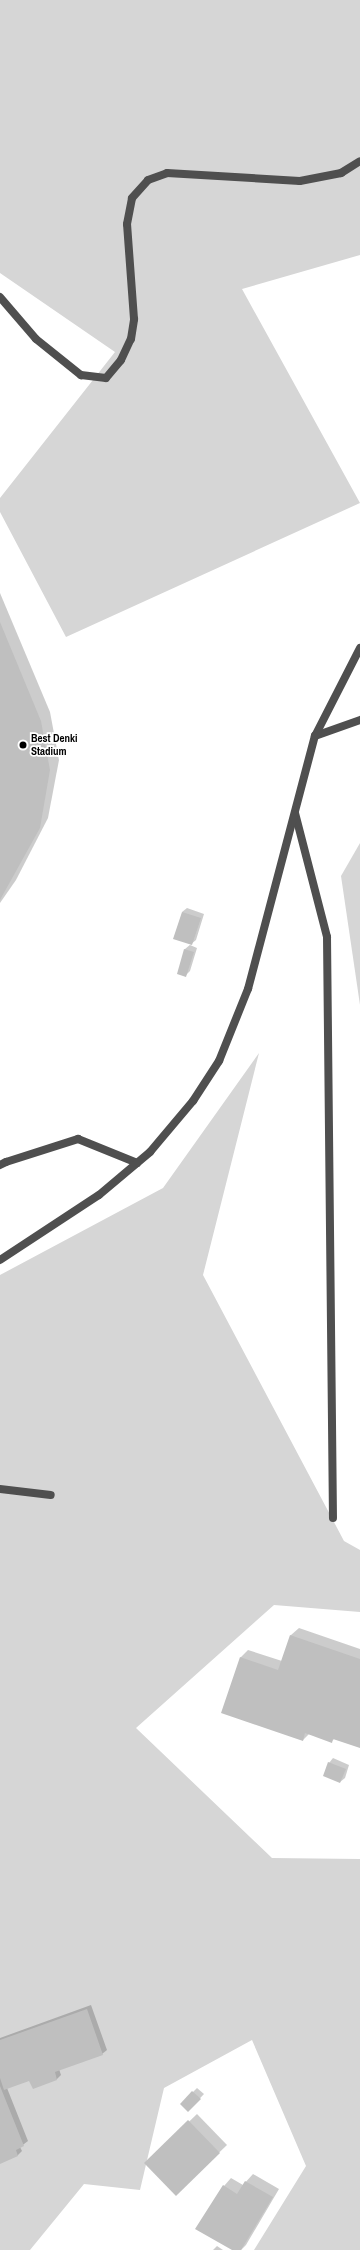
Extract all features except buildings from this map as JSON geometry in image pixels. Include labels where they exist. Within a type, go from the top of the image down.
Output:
[{"type":"street","points":[[0,297],[36,339],[81,375],[106,378],[121,360],[131,339],[134,319],[127,224],[132,198],[148,180],[167,173],[300,182],[342,173],[360,160]]},
{"type":"street","points":[[0,1260],[99,1195],[150,1152],[193,1101],[219,1061],[248,989],[315,736],[360,648]]},
{"type":"street","points":[[315,736],[360,720]]},
{"type":"street","points":[[295,812],[327,937],[333,1518]]},
{"type":"street","points":[[0,1166],[6,1162],[78,1139],[137,1163]]},
{"type":"street","points":[[0,1489],[51,1495]]},
{"type":"shaded area","points":[[0,0],[360,0],[360,255],[242,289],[360,503],[66,637],[0,512],[0,498],[115,352],[0,273]]},
{"type":"shaded area","points":[[360,843],[360,1005],[341,876]]},
{"type":"shaded area","points":[[259,1053],[203,1275],[344,1541],[360,1550],[360,1612],[274,1605],[136,1728],[272,1858],[360,1859],[360,2250],[254,2250],[306,2166],[252,2040],[164,2088],[140,2190],[84,2184],[30,2250],[0,2250],[0,1275],[163,1188]]},
{"type":"place","name":"Best Denki Stadium","points":[[23,745]]}]
